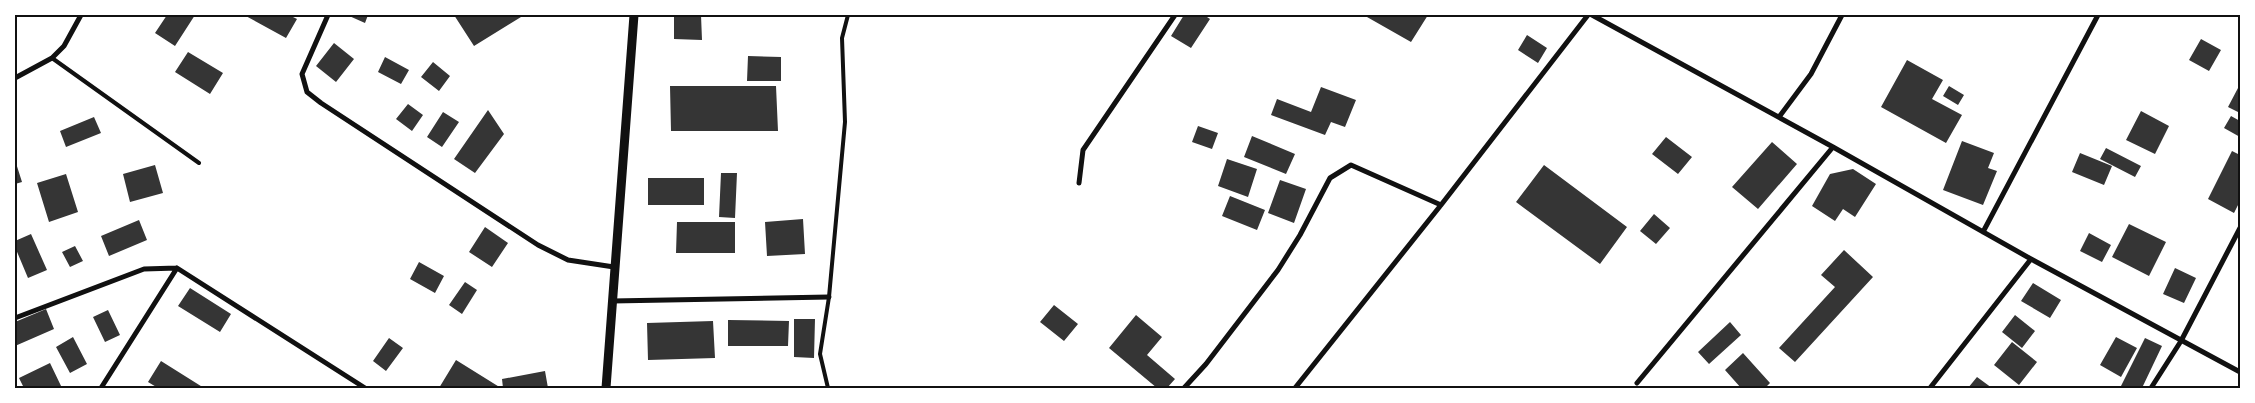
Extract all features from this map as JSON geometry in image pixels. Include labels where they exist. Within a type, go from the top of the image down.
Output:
[{"type":"street","points":[[15,78],[52,58],[64,46],[81,15]]},
{"type":"street","points":[[328,15],[302,74],[307,92],[538,245],[568,260],[614,268]]},
{"type":"street","points":[[606,388],[634,15]]},
{"type":"street","points":[[1079,183],[1083,150],[1175,15]]},
{"type":"street","points":[[1295,388],[1588,15]]},
{"type":"street","points":[[1592,15],[1833,146],[2031,259],[2240,372]]},
{"type":"street","points":[[1779,116],[1811,74],[1842,15]]},
{"type":"street","points":[[1983,232],[2098,15]]},
{"type":"street","points":[[1637,383],[1833,146]]},
{"type":"street","points":[[1184,388],[1206,364],[1278,270],[1300,235],[1330,178],[1351,165],[1440,205]]},
{"type":"street","points":[[2151,388],[2181,341],[2240,228]]},
{"type":"street","points":[[1930,388],[2031,259]]},
{"type":"street","points":[[102,388],[178,268]]},
{"type":"street","points":[[15,318],[144,269],[178,268],[365,388]]},
{"type":"street","points":[[612,301],[829,297]]},
{"type":"lane","points":[[828,388],[820,354],[829,297],[845,122],[842,38],[848,15]]},
{"type":"lane","points":[[52,58],[199,164]]},
{"type":"building","points":[[167,15],[195,15],[175,46],[155,33]]},
{"type":"building","points":[[244,15],[289,15],[297,19],[286,38]]},
{"type":"building","points":[[347,15],[368,15],[365,23]]},
{"type":"building","points":[[454,15],[520,15],[521,17],[474,46]]},
{"type":"building","points":[[674,15],[701,15],[702,40],[674,39]]},
{"type":"building","points":[[1184,15],[1204,15],[1210,19],[1191,48],[1171,36]]},
{"type":"building","points":[[1368,15],[1428,15],[1411,42],[1367,17]]},
{"type":"building","points":[[1527,35],[1547,48],[1538,63],[1518,50]]},
{"type":"building","points":[[2201,39],[2221,50],[2209,71],[2189,60]]},
{"type":"building","points":[[334,43],[354,59],[336,82],[316,66]]},
{"type":"building","points":[[188,52],[223,73],[210,94],[175,72]]},
{"type":"building","points":[[748,56],[781,57],[781,81],[747,81]]},
{"type":"building","points":[[385,57],[409,70],[401,84],[378,72]]},
{"type":"building","points":[[1907,60],[1943,80],[1932,99],[1962,115],[1946,143],[1881,107]]},
{"type":"building","points":[[433,62],[450,76],[439,91],[421,77]]},
{"type":"building","points":[[670,86],[776,86],[778,131],[671,131]]},
{"type":"building","points":[[1949,86],[1964,95],[1958,105],[1943,96]]},
{"type":"building","points":[[1321,87],[1356,100],[1345,127],[1331,122],[1325,135],[1271,115],[1277,99],[1311,112]]},
{"type":"building","points":[[2238,88],[2240,89],[2240,113],[2228,107]]},
{"type":"building","points":[[408,104],[423,115],[412,131],[396,119]]},
{"type":"building","points":[[488,110],[504,134],[475,173],[454,159]]},
{"type":"building","points":[[2141,111],[2169,126],[2155,154],[2126,140]]},
{"type":"building","points":[[443,112],[459,122],[442,147],[427,137]]},
{"type":"building","points":[[2231,116],[2240,121],[2240,137],[2224,128]]},
{"type":"building","points":[[94,117],[101,133],[66,147],[60,131]]},
{"type":"building","points":[[1198,126],[1218,133],[1212,149],[1192,142]]},
{"type":"building","points":[[1252,136],[1295,154],[1286,174],[1244,157]]},
{"type":"building","points":[[1666,137],[1692,157],[1678,174],[1652,154]]},
{"type":"building","points":[[1962,141],[1994,153],[1988,168],[1997,171],[1983,205],[1943,190]]},
{"type":"building","points":[[1772,142],[1797,164],[1758,209],[1732,187]]},
{"type":"building","points":[[2106,148],[2141,166],[2135,177],[2100,159]]},
{"type":"building","points":[[2232,151],[2240,155],[2240,201],[2234,213],[2208,199]]},
{"type":"building","points":[[2080,153],[2112,166],[2104,185],[2072,172]]},
{"type":"building","points":[[1227,159],[1257,169],[1248,197],[1218,186]]},
{"type":"building","points":[[15,160],[22,182],[15,184]]},
{"type":"building","points":[[155,165],[163,193],[130,202],[123,174]]},
{"type":"building","points":[[1544,165],[1627,227],[1600,264],[1516,202]]},
{"type":"building","points":[[1853,169],[1876,184],[1855,217],[1843,209],[1835,221],[1812,206],[1830,174]]},
{"type":"building","points":[[721,173],[737,173],[735,218],[719,217]]},
{"type":"building","points":[[66,174],[78,212],[49,222],[37,183]]},
{"type":"building","points":[[648,178],[704,178],[704,205],[648,205]]},
{"type":"building","points":[[1280,180],[1306,189],[1294,223],[1268,213]]},
{"type":"building","points":[[1230,196],[1265,210],[1257,230],[1222,216]]},
{"type":"building","points":[[1654,214],[1670,228],[1656,244],[1640,231]]},
{"type":"building","points":[[803,219],[805,254],[767,256],[765,222]]},
{"type":"building","points":[[139,220],[147,240],[109,256],[101,236]]},
{"type":"building","points":[[677,222],[735,222],[735,253],[676,253]]},
{"type":"building","points":[[2129,224],[2166,242],[2149,276],[2112,257]]},
{"type":"building","points":[[485,227],[508,243],[492,267],[469,252]]},
{"type":"building","points":[[2089,233],[2111,245],[2102,262],[2080,251]]},
{"type":"building","points":[[31,234],[47,270],[28,278],[15,247],[15,241]]},
{"type":"building","points":[[75,246],[83,261],[70,267],[62,252]]},
{"type":"building","points":[[1844,250],[1873,277],[1795,362],[1779,348],[1835,287],[1821,275]]},
{"type":"building","points":[[419,262],[444,276],[435,293],[410,279]]},
{"type":"building","points":[[2175,268],[2196,278],[2184,303],[2163,294]]},
{"type":"building","points":[[465,282],[477,290],[462,314],[449,305]]},
{"type":"building","points":[[2033,283],[2061,300],[2050,318],[2021,301]]},
{"type":"building","points":[[190,288],[231,314],[220,332],[178,306]]},
{"type":"building","points":[[1054,305],[1078,324],[1064,341],[1040,322]]},
{"type":"building","points":[[46,309],[54,329],[15,346],[15,322]]},
{"type":"building","points":[[108,310],[120,335],[105,342],[93,317]]},
{"type":"building","points":[[1136,315],[1162,337],[1147,355],[1175,379],[1167,388],[1157,388],[1109,348]]},
{"type":"building","points":[[2015,315],[2035,331],[2022,348],[2002,332]]},
{"type":"building","points":[[794,319],[815,319],[814,358],[794,357]]},
{"type":"building","points":[[728,320],[789,321],[788,346],[728,346]]},
{"type":"building","points":[[713,321],[715,358],[648,360],[647,323]]},
{"type":"building","points":[[1730,322],[1741,335],[1709,364],[1698,352]]},
{"type":"building","points":[[73,337],[87,364],[70,373],[56,347]]},
{"type":"building","points":[[2116,337],[2137,348],[2121,377],[2100,365]]},
{"type":"building","points":[[389,338],[403,348],[386,371],[373,361]]},
{"type":"building","points":[[2145,338],[2162,346],[2142,388],[2120,388]]},
{"type":"building","points":[[2012,342],[2037,362],[2019,385],[1994,365]]},
{"type":"building","points":[[1743,353],[1770,383],[1765,388],[1741,388],[1725,370]]},
{"type":"building","points":[[456,360],[501,388],[439,388]]},
{"type":"building","points":[[161,361],[204,388],[158,388],[148,382]]},
{"type":"building","points":[[50,363],[62,388],[24,388],[19,378]]},
{"type":"building","points":[[545,371],[548,388],[503,388],[502,379]]},
{"type":"building","points":[[1977,377],[1992,388],[1968,388]]}]
